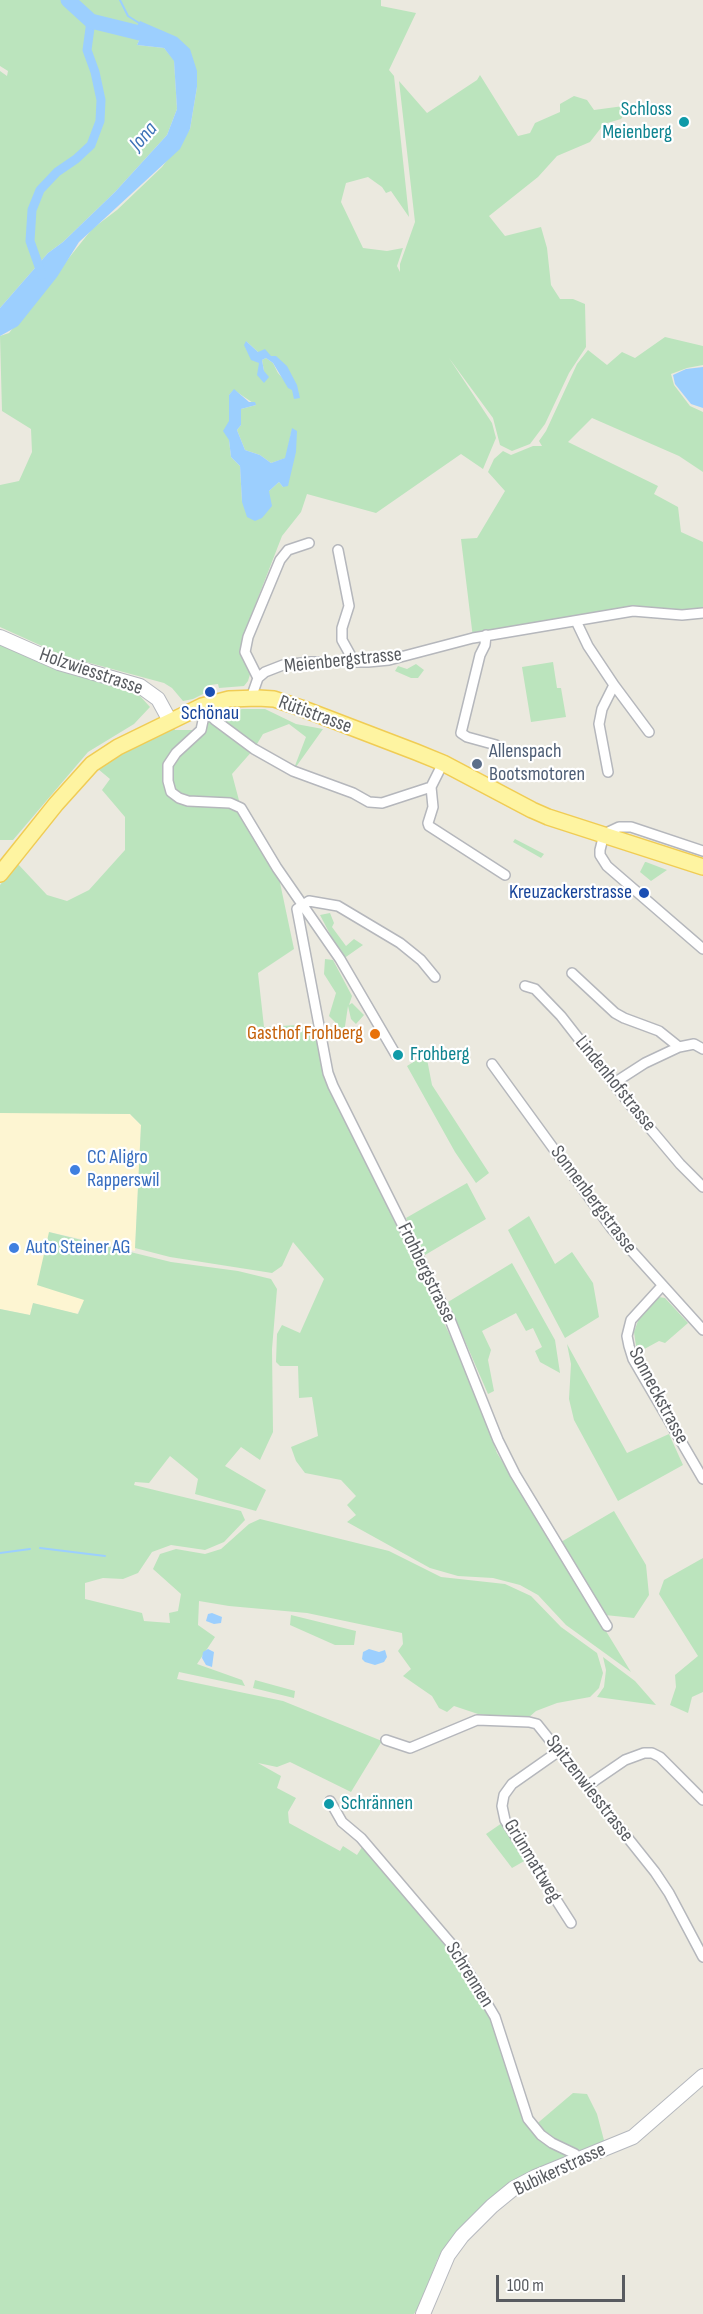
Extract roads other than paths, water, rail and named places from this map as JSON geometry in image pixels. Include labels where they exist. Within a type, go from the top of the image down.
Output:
[{"type":"main road","name":"Rütistrasse","points":[[0,874],[56,804],[92,764],[118,747],[202,706],[228,699],[251,698],[274,699],[301,708],[443,763],[532,810],[703,867]]},
{"type":"street","points":[[258,678],[245,652],[248,638],[279,560],[288,550],[309,543]]},
{"type":"street","points":[[338,550],[349,606],[342,628],[342,640],[352,658],[352,663]]},
{"type":"street","name":"Meienbergstrasse","points":[[251,698],[258,678],[265,672],[283,665],[389,660],[486,635],[633,611],[682,615],[703,613]]},
{"type":"street","points":[[576,621],[588,646],[649,732]]},
{"type":"street","points":[[486,635],[461,733],[467,737],[496,745]]},
{"type":"street","name":"Holzwiesstrasse","points":[[0,637],[59,663],[140,686],[158,699],[170,721]]},
{"type":"street","points":[[608,772],[599,724],[602,709],[614,685]]},
{"type":"street","points":[[202,706],[215,720],[254,749],[293,771],[353,793],[369,802],[382,803],[431,787]]},
{"type":"street","points":[[202,706],[204,716],[201,730],[176,753],[168,765],[171,792],[188,801],[230,803],[241,808],[277,868],[358,987],[396,1055]]},
{"type":"street","points":[[443,763],[431,787],[434,807],[429,826],[506,875]]},
{"type":"street","points":[[703,851],[631,827],[619,827],[604,834],[600,847],[602,858],[703,949]]},
{"type":"street","points":[[303,904],[318,901],[348,911],[400,944],[421,960],[435,977]]},
{"type":"street","name":"Frohbergstrasse","points":[[303,904],[297,909],[326,1063],[333,1086],[451,1322],[506,1457],[557,1546],[607,1626]]},
{"type":"street","points":[[572,973],[615,1013],[659,1031],[680,1047]]},
{"type":"street","name":"Lindenhofstrasse","points":[[525,986],[535,989],[561,1016],[680,1164],[703,1187]]},
{"type":"street","points":[[614,1083],[645,1063],[680,1047],[694,1044],[703,1050]]},
{"type":"street","name":"Sonnenbergstrasse","points":[[492,1064],[612,1229],[703,1330]]},
{"type":"street","name":"Sonneckstrasse","points":[[662,1287],[631,1320],[627,1336],[628,1346],[703,1479]]},
{"type":"street","name":"Spitzenwiesstrasse","points":[[386,1740],[410,1748],[477,1720],[529,1722],[541,1728],[655,1872],[669,1893],[703,1957]]},
{"type":"street","name":"Grünmattweg","points":[[559,1751],[512,1784],[504,1795],[502,1806],[505,1820],[570,1923]]},
{"type":"street","points":[[587,1786],[625,1760],[644,1753],[652,1753],[660,1757],[703,1800]]},
{"type":"street","name":"Schrennen","points":[[330,1801],[342,1822],[361,1838],[453,1946],[502,2033],[528,2119],[541,2135],[575,2154],[578,2160]]},
{"type":"street","name":"Bubikerstrasse","points":[[423,2314],[448,2255],[472,2225],[514,2188],[535,2177],[633,2137],[703,2076]]},
{"type":"water","points":[[140,21],[177,37],[190,49],[197,71],[197,87],[190,129],[180,149],[79,242],[57,277],[18,326],[0,336],[0,308],[48,253],[63,242],[115,192],[167,135],[177,109],[174,61],[164,48],[137,45],[141,36],[138,24]]},
{"type":"water","points":[[246,341],[258,352],[265,349],[271,356],[276,356],[287,366],[297,385],[300,398],[294,399],[292,390],[288,388],[273,363],[266,358],[262,360],[264,371],[269,377],[264,383],[257,375],[259,363],[251,360],[244,345]]},
{"type":"water","points":[[703,367],[703,408],[691,404],[675,384],[673,375],[686,369]]},
{"type":"water","points":[[234,389],[249,402],[255,402],[256,405],[241,409],[241,425],[237,430],[245,450],[260,455],[271,463],[285,458],[292,428],[297,431],[296,452],[288,486],[283,487],[279,482],[269,491],[272,506],[262,518],[255,521],[247,517],[242,502],[240,466],[231,457],[229,440],[223,431],[229,421],[229,395]]},
{"type":"water","points":[[212,1613],[222,1617],[221,1623],[214,1624],[206,1621],[208,1614]]},
{"type":"water","points":[[208,1649],[214,1652],[212,1667],[206,1665],[202,1658],[203,1652]]},
{"type":"water","points":[[369,1649],[379,1652],[385,1650],[387,1657],[384,1662],[375,1665],[365,1662],[362,1659],[363,1652]]},
{"type":"waterway","name":"Jona","points":[[68,0],[91,21],[160,38]]},
{"type":"waterway","points":[[120,0],[128,16],[139,23]]},
{"type":"waterway","points":[[42,275],[30,241],[32,210],[40,190],[57,172],[91,145],[100,121],[101,100],[87,50],[91,21]]},
{"type":"waterway","points":[[40,1548],[105,1556]]},
{"type":"waterway","points":[[0,1553],[30,1549]]},
{"type":"place","name":"Schloss Meienberg","points":[[684,122]]},
{"type":"place","name":"Schönau","points":[[210,692]]},
{"type":"place","name":"Allenspach Bootsmotoren","points":[[477,764]]},
{"type":"place","name":"Kreuzackerstrasse","points":[[644,893]]},
{"type":"place","name":"Gasthof Frohberg","points":[[375,1034]]},
{"type":"place","name":"Frohberg","points":[[398,1055]]},
{"type":"place","name":"CC Aligro Rapperswil","points":[[75,1170]]},
{"type":"place","name":"Auto Steiner AG","points":[[14,1248]]},
{"type":"place","name":"Schrännen","points":[[329,1804]]}]
